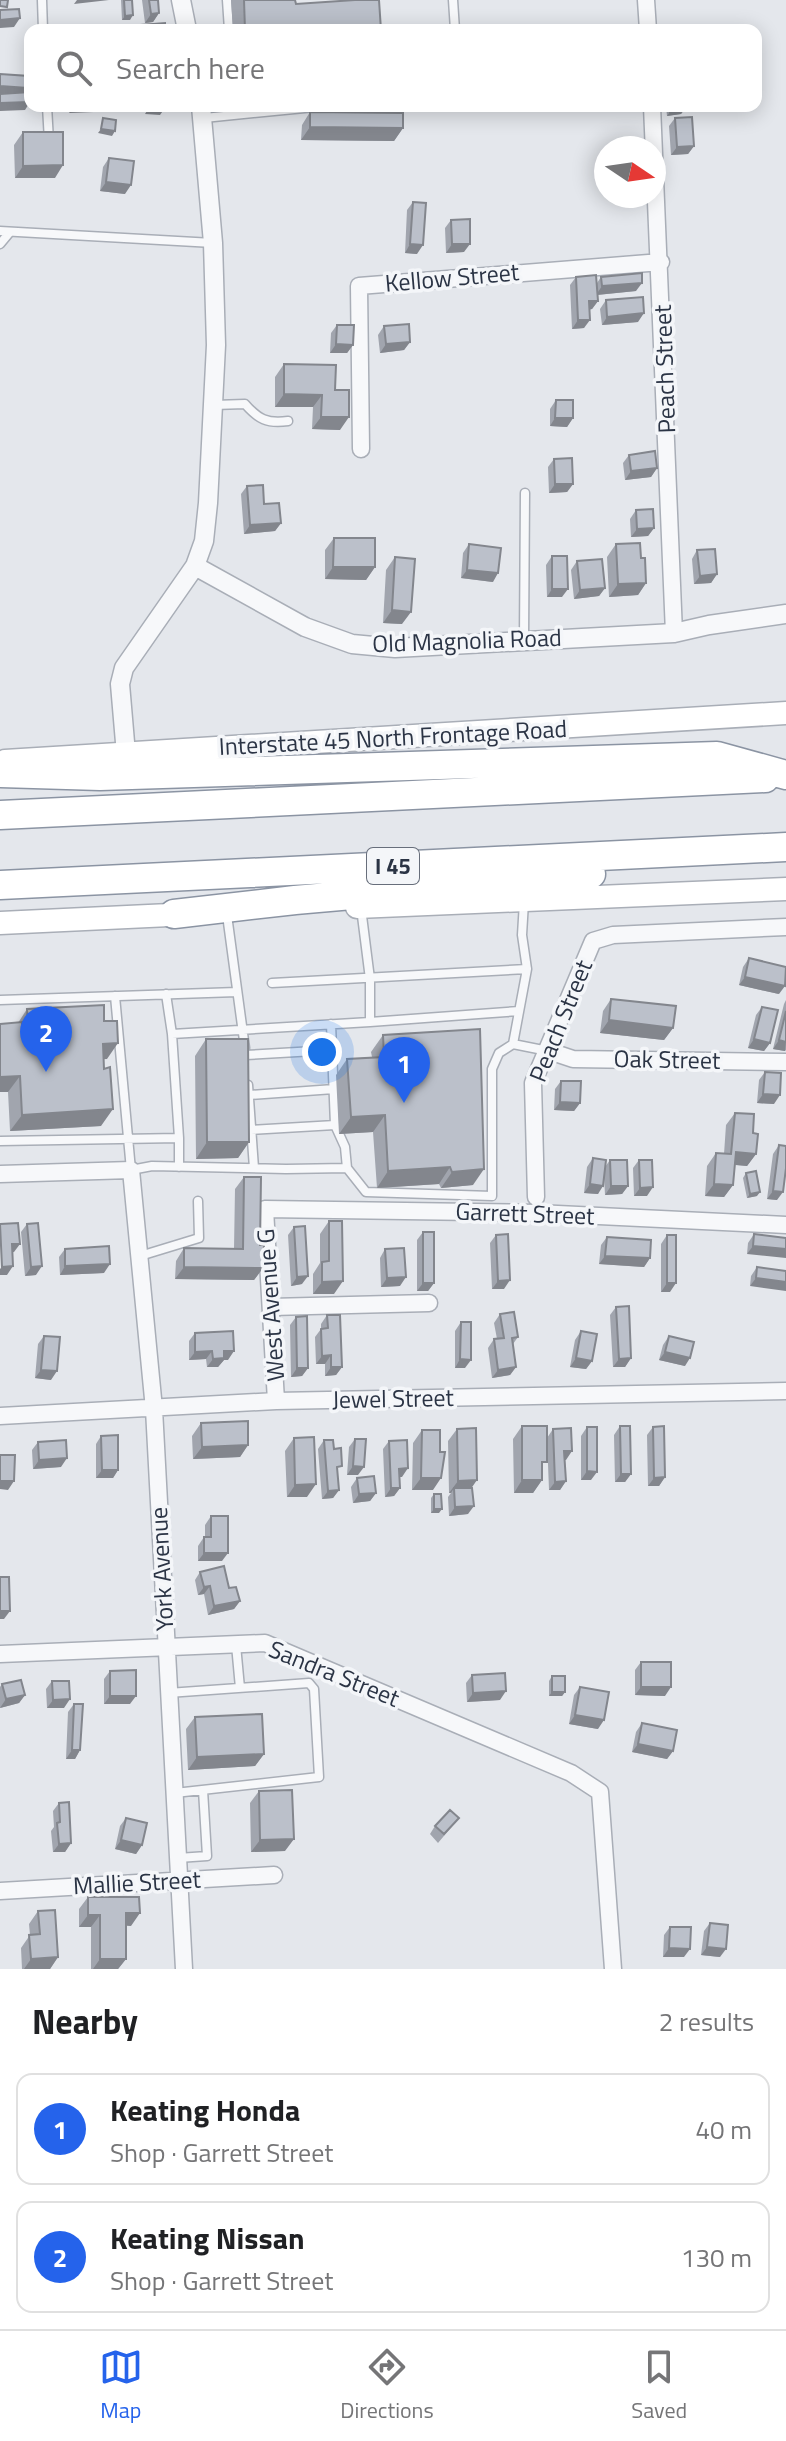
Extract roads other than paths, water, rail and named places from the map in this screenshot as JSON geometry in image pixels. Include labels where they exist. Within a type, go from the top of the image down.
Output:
[{"type":"highway","points":[[0,773],[100,776],[717,756],[786,776]]},
{"type":"highway","points":[[0,815],[786,776]]},
{"type":"highway","points":[[174,914],[601,873],[786,847]]},
{"type":"highway","name":"I 45","points":[[0,885],[786,847]]},
{"type":"main road","name":"Interstate 45 North Frontage Road","points":[[0,761],[786,713]]},
{"type":"main road","points":[[0,923],[786,889]]},
{"type":"street","points":[[181,0],[186,24]]},
{"type":"street","points":[[646,0],[648,24]]},
{"type":"street","points":[[126,754],[120,684],[124,668],[195,566],[204,541],[216,345],[213,243],[202,112]]},
{"type":"street","name":"Peach Street","points":[[652,112],[661,262],[674,633]]},
{"type":"street","name":"Kellow Street","points":[[361,449],[359,286],[661,262]]},
{"type":"street","name":"Old Magnolia Road","points":[[195,566],[305,627],[352,644],[395,648],[674,633],[786,614]]},
{"type":"street","name":"Peach Street","points":[[536,1197],[533,1083],[593,941],[613,935],[786,927]]},
{"type":"street","name":"Oak Street","points":[[549,1051],[573,1059],[786,1062]]},
{"type":"street","points":[[0,1174],[131,1170]]},
{"type":"street","name":"York Avenue","points":[[131,1170],[154,1409],[184,1969]]},
{"type":"street","name":"Garrett Street","points":[[265,1209],[537,1213],[786,1225]]},
{"type":"street","name":"West Avenue G","points":[[265,1209],[276,1401]]},
{"type":"street","points":[[271,1307],[429,1303]]},
{"type":"street","name":"Jewel Street","points":[[0,1416],[276,1401],[786,1391]]},
{"type":"street","name":"Sandra Street","points":[[0,1654],[265,1643],[571,1773],[600,1792],[613,1969]]},
{"type":"street","name":"Mallie Street","points":[[0,1891],[274,1875]]},
{"type":"lane","points":[[42,0],[43,24]]},
{"type":"lane","points":[[227,0],[229,24]]},
{"type":"lane","points":[[453,0],[455,24]]},
{"type":"lane","points":[[47,112],[50,143]]},
{"type":"lane","points":[[0,231],[213,243]]},
{"type":"lane","points":[[0,244],[10,232]]},
{"type":"lane","points":[[213,405],[245,404],[256,417],[271,423],[288,421]]},
{"type":"lane","points":[[524,641],[525,493]]},
{"type":"lane","points":[[513,1044],[527,969],[522,935],[524,902]]},
{"type":"lane","points":[[361,907],[370,979],[370,1022]]},
{"type":"lane","points":[[227,914],[246,1055],[254,1168]]},
{"type":"lane","points":[[272,983],[527,969]]},
{"type":"lane","points":[[0,1000],[237,992]]},
{"type":"lane","points":[[166,994],[172,1034],[179,1167]]},
{"type":"lane","points":[[115,996],[131,1170],[152,1166],[347,1168]]},
{"type":"lane","points":[[172,1034],[519,1011]]},
{"type":"lane","points":[[331,1024],[335,1125],[345,1147],[347,1168],[366,1192],[492,1196],[492,1069],[499,1053],[513,1044],[549,1051]]},
{"type":"lane","points":[[246,1055],[332,1050]]},
{"type":"lane","points":[[249,1095],[334,1089]]},
{"type":"lane","points":[[251,1130],[335,1125]]},
{"type":"lane","points":[[0,1141],[179,1138]]},
{"type":"lane","points":[[139,1256],[199,1238],[198,1201]]},
{"type":"lane","points":[[236,1644],[240,1688]]},
{"type":"lane","points":[[168,1693],[309,1683],[314,1689],[319,1777],[174,1793]]},
{"type":"lane","points":[[178,1858],[207,1856],[203,1790]]},
{"type":"place","name":"Keating Nissan","points":[[46,1072]]},
{"type":"place","name":"Keating Honda","points":[[404,1103]]}]
